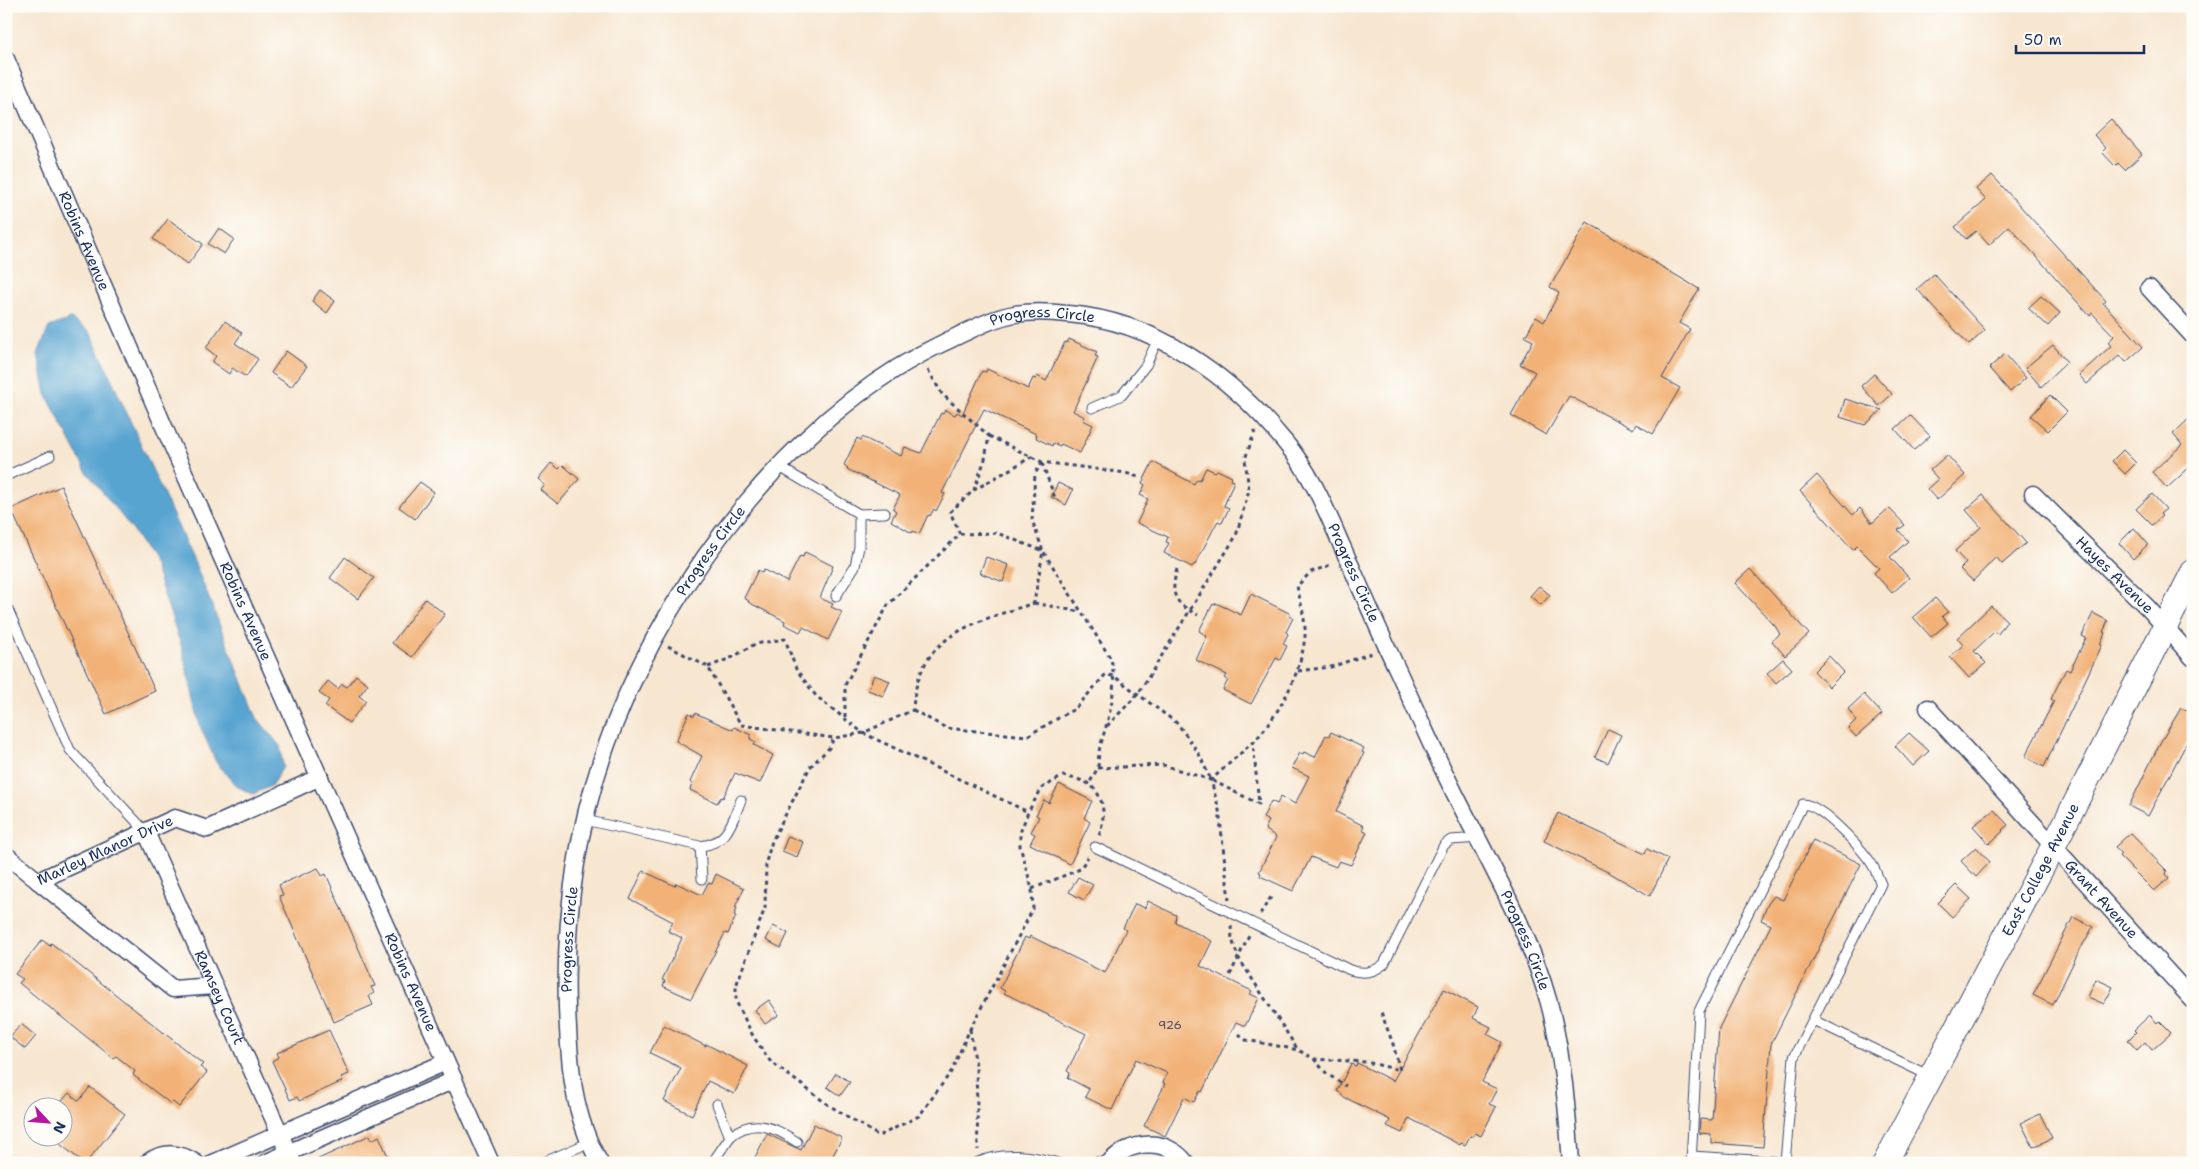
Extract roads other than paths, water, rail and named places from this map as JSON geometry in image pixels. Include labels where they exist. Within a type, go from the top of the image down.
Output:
[{"type":"main road","name":"East College Avenue","points":[[1885,1163],[2054,845],[2193,572]]},
{"type":"street","name":"Robins Avenue","points":[[6,59],[171,443],[491,1163]]},
{"type":"street","points":[[2149,288],[2193,336]]},
{"type":"street","name":"Progress Circle","points":[[600,1163],[588,1143],[575,1100],[568,1043],[566,978],[572,899],[579,839],[614,725],[654,639],[696,570],[758,488],[778,466],[866,387],[919,354],[977,327],[1014,314],[1048,312],[1092,316],[1126,324],[1200,361],[1222,378],[1264,418],[1300,461],[1319,493],[1387,648],[1452,787],[1513,907],[1549,1004],[1566,1096],[1571,1163]]},
{"type":"street","name":"Hayes Avenue","points":[[2033,494],[2164,626],[2193,658]]},
{"type":"street","name":"Grant Avenue","points":[[1928,708],[2193,1000]]},
{"type":"street","name":"Marley Manor Drive","points":[[6,855],[38,881],[175,818],[207,829],[320,777]]},
{"type":"street","name":"Ramsey Court","points":[[146,832],[290,1158]]},
{"type":"street","points":[[38,881],[173,989],[214,986]]},
{"type":"street","points":[[213,1163],[446,1062]]},
{"type":"street","points":[[265,1163],[290,1158],[454,1080]]},
{"type":"street","points":[[1110,1162],[1122,1150],[1138,1145],[1154,1144],[1169,1149],[1186,1163]]},
{"type":"street","points":[[147,1163],[157,1157],[170,1154],[184,1156],[196,1163]]},
{"type":"lane","points":[[1092,408],[1122,395],[1146,365],[1158,340]]},
{"type":"lane","points":[[6,476],[50,456]]},
{"type":"lane","points":[[778,466],[859,514],[885,512]]},
{"type":"lane","points":[[836,596],[855,566],[859,547],[859,514]]},
{"type":"lane","points":[[6,605],[70,750],[146,832]]},
{"type":"lane","points":[[585,820],[700,846],[712,845],[726,834],[742,800]]},
{"type":"lane","points":[[1803,804],[1808,804],[1830,818],[1873,865],[1881,884],[1794,1057],[1785,1163],[1692,1160],[1700,1011],[1803,804]]},
{"type":"lane","points":[[1095,847],[1350,970],[1360,973],[1376,970],[1384,964],[1444,845],[1451,840],[1479,838]]},
{"type":"lane","points":[[700,846],[702,879]]},
{"type":"lane","points":[[1813,1020],[1930,1076]]},
{"type":"lane","points":[[717,1104],[730,1137]]},
{"type":"lane","points":[[712,1163],[730,1137],[739,1129],[762,1126],[782,1132],[797,1142]]},
{"type":"lane","points":[[542,1163],[588,1143]]},
{"type":"lane","points":[[977,1162],[1008,1155],[1033,1156],[1058,1163]]},
{"type":"lane","points":[[1082,1163],[1110,1162]]},
{"type":"water","points":[[71,319],[90,332],[196,566],[257,718],[280,746],[283,767],[271,786],[253,794],[236,786],[216,762],[200,726],[182,648],[154,565],[132,529],[86,471],[46,394],[38,354],[49,327]]}]
